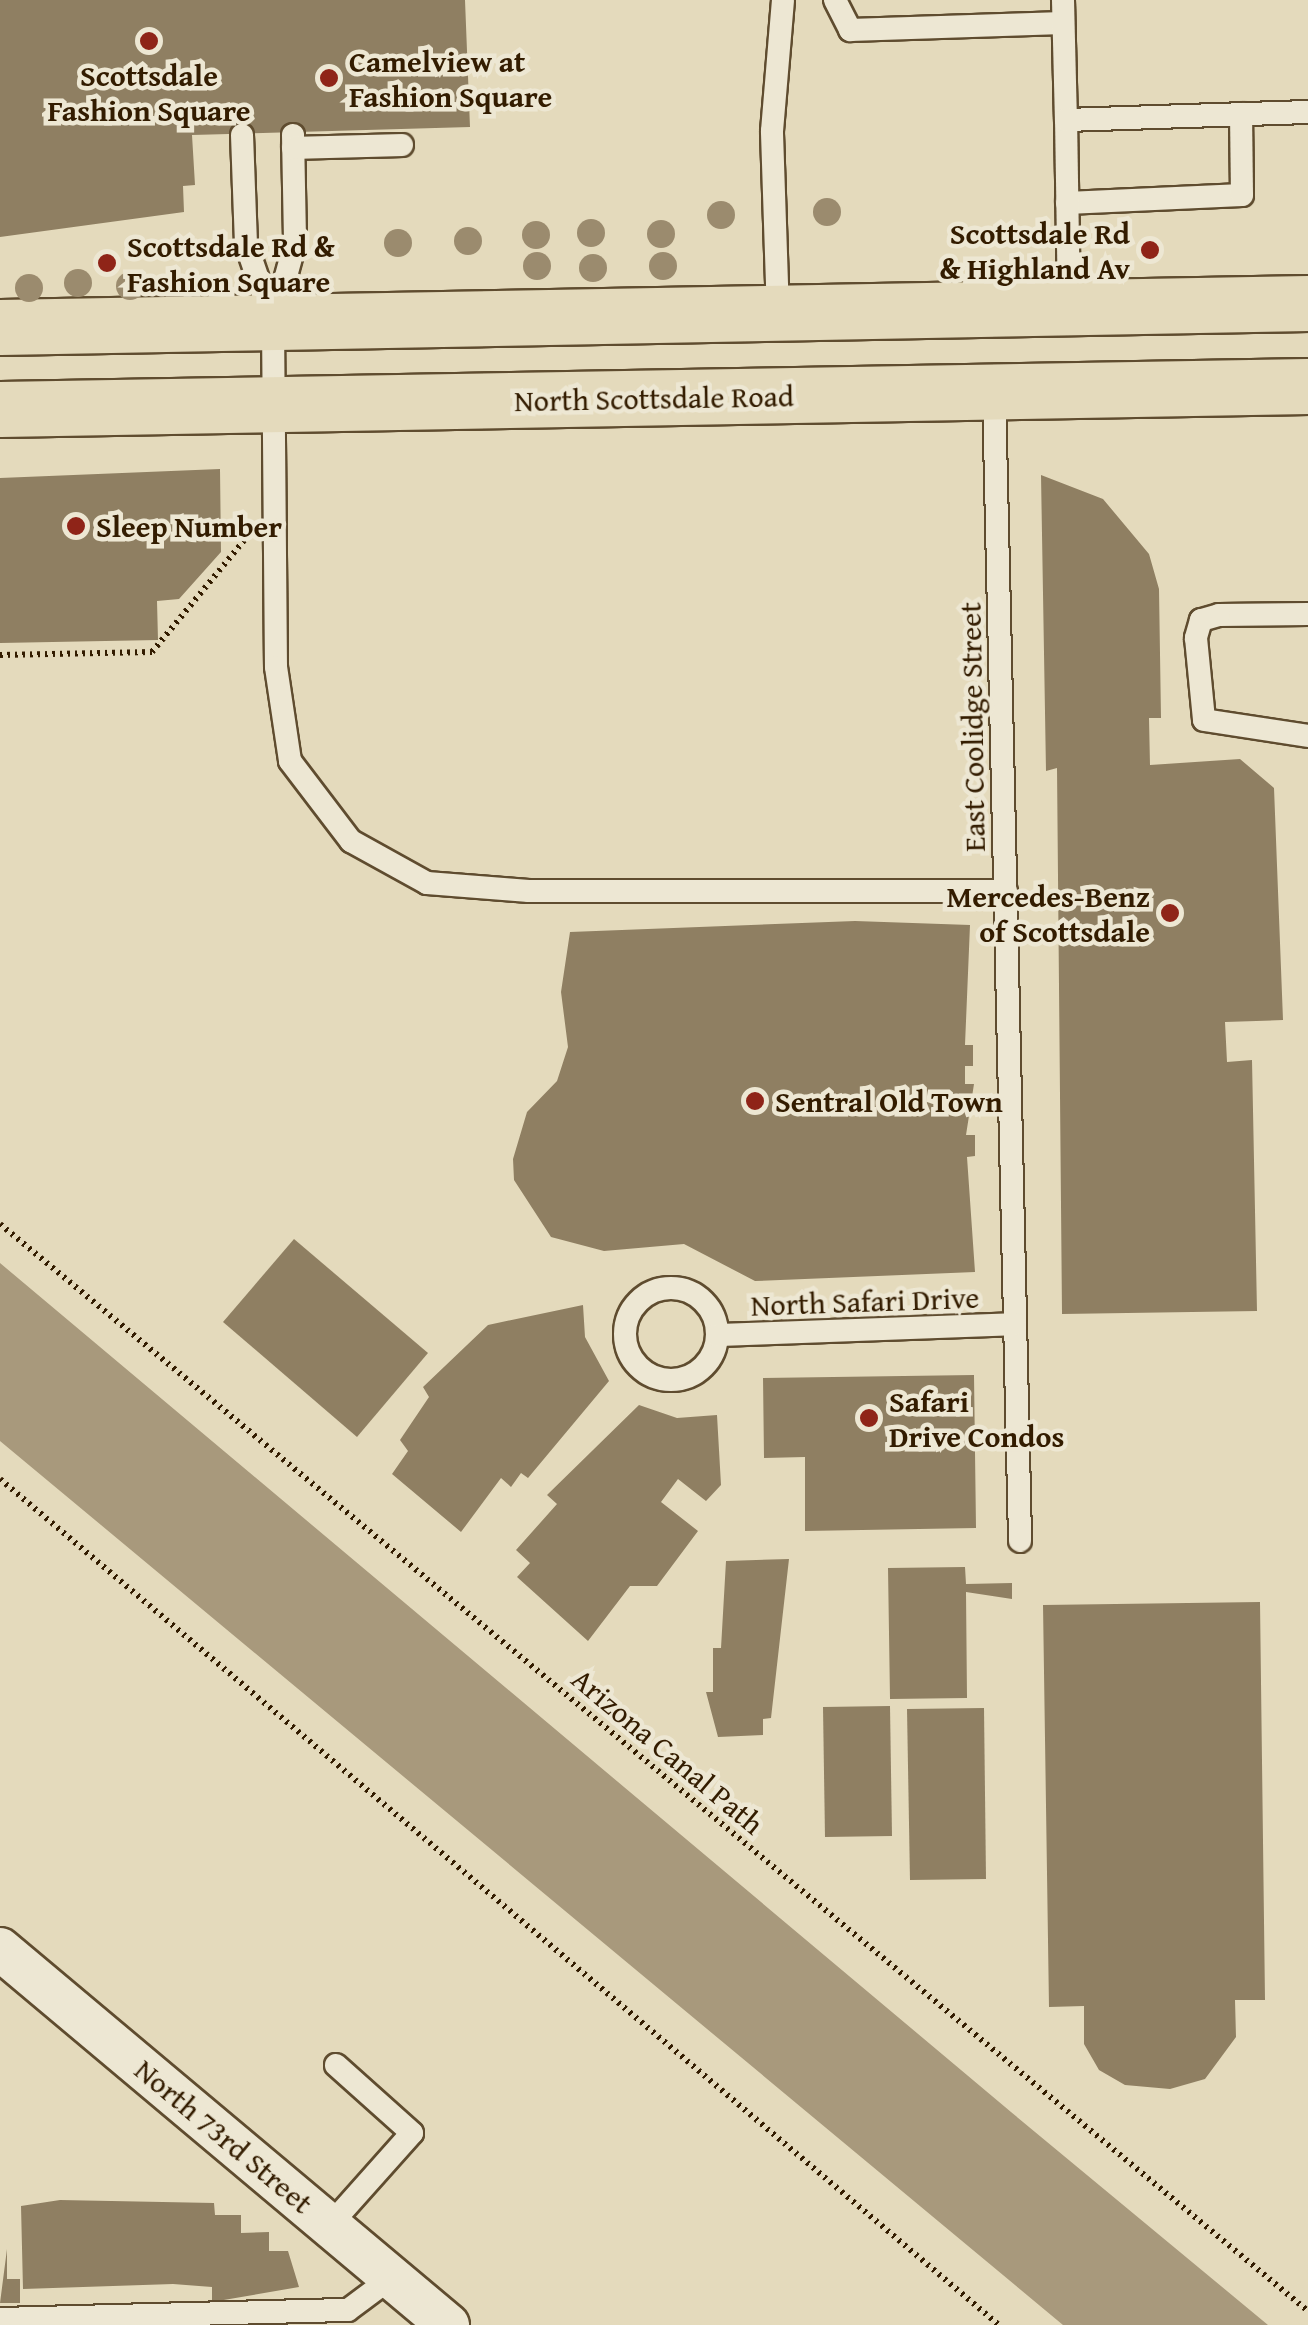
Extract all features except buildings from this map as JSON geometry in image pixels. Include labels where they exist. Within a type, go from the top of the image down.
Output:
[{"type":"main road","points":[[0,327],[1308,303]]},
{"type":"main road","name":"North Scottsdale Road","points":[[0,409],[1308,386]]},
{"type":"street","name":"North 73rd Street","points":[[0,1949],[448,2325]]},
{"type":"lane","points":[[778,314],[772,131],[783,0]]},
{"type":"lane","points":[[835,0],[850,30],[1063,11],[1069,308]]},
{"type":"lane","points":[[1066,120],[1308,112]]},
{"type":"lane","points":[[1067,203],[1242,195],[1241,114]]},
{"type":"lane","points":[[242,134],[246,244],[273,324]]},
{"type":"lane","points":[[402,145],[293,141],[295,243],[273,324],[276,667],[290,761],[351,841],[427,883],[529,892],[1006,891]]},
{"type":"lane","name":"East Coolidge Street","points":[[994,392],[1020,1540]]},
{"type":"lane","points":[[1308,614],[1201,620],[1197,704],[1221,727],[1308,736]]},
{"type":"lane","name":"North Safari Drive","points":[[675,1288],[701,1298],[717,1335],[707,1364],[668,1381],[632,1359],[626,1330],[647,1295],[675,1288]]},
{"type":"lane","name":"North Safari Drive","points":[[717,1335],[1015,1324]]},
{"type":"lane","points":[[330,2225],[412,2133],[336,2064]]},
{"type":"lane","points":[[0,2319],[348,2310],[392,2278]]},
{"type":"path","points":[[0,654],[152,652],[247,537],[246,517]]},
{"type":"path","name":"Arizona Canal Path","points":[[0,1224],[1308,2312]]},
{"type":"path","points":[[0,1479],[999,2325]]},
{"type":"shaded area","points":[[0,1263],[1268,2325],[1063,2325],[0,1441]]},
{"type":"place","name":"Scottsdale Fashion Square","points":[[149,41]]},
{"type":"place","name":"Camelview at Fashion Square","points":[[329,78]]},
{"type":"place","name":"Scottsdale Rd & Highland Av","points":[[1150,250]]},
{"type":"place","name":"Scottsdale Rd & Fashion Square","points":[[107,263]]},
{"type":"place","name":"Sleep Number","points":[[76,526]]},
{"type":"place","name":"Mercedes-Benz of Scottsdale","points":[[1170,913]]},
{"type":"place","name":"Sentral Old Town","points":[[755,1101]]},
{"type":"place","name":"Safari Drive Condos","points":[[869,1418]]}]
